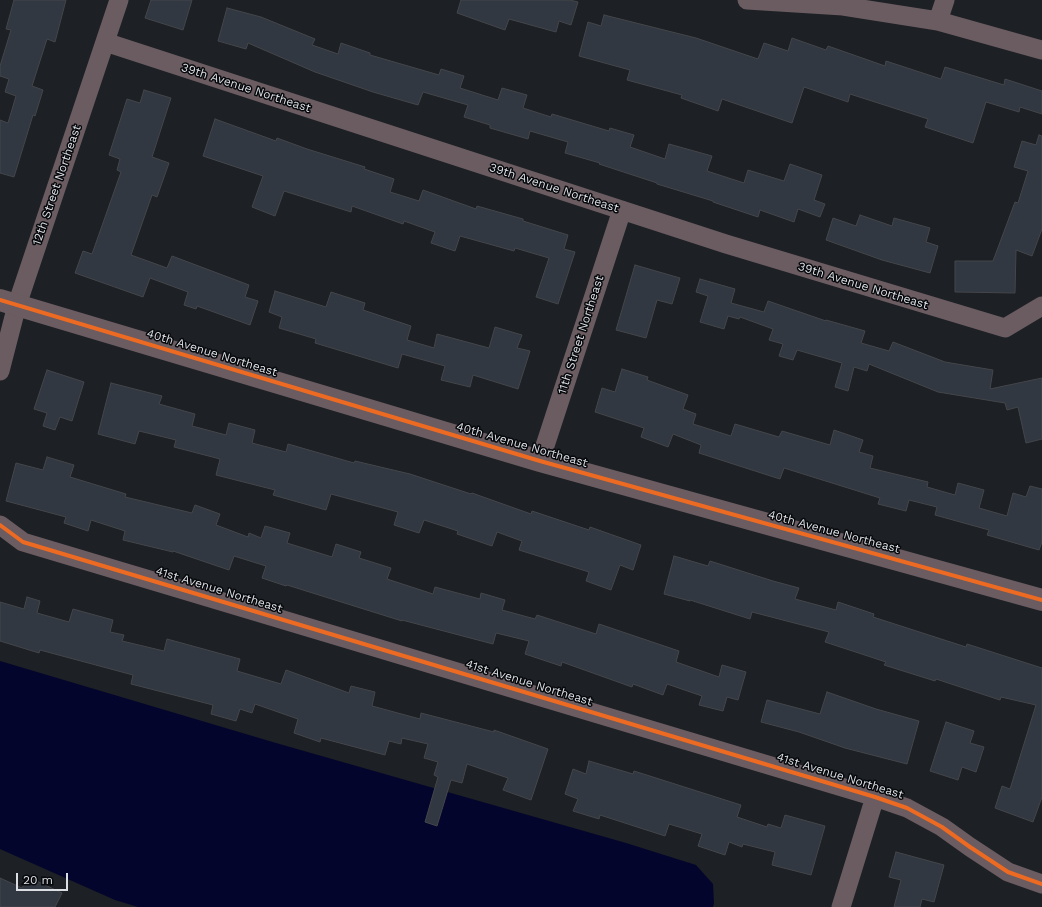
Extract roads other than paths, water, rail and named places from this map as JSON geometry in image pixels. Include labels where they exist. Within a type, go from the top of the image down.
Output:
[{"type":"street","name":"12th Street Northeast","points":[[0,371],[8,302],[106,42],[119,0]]},
{"type":"street","points":[[747,0],[843,6],[938,21],[1042,50]]},
{"type":"street","points":[[938,21],[944,0]]},
{"type":"street","name":"39th Avenue Northeast","points":[[106,42],[726,244],[1005,328],[1042,306]]},
{"type":"street","name":"11th Street Northeast","points":[[540,461],[622,210]]},
{"type":"street","name":"40th Avenue Northeast","points":[[8,302],[540,461],[1042,600]]},
{"type":"street","name":"41st Avenue Northeast","points":[[0,525],[22,542],[875,797],[907,808],[942,827],[1008,872],[1042,884]]},
{"type":"street","points":[[841,907],[875,797]]},
{"type":"water","points":[[0,661],[276,743],[626,843],[696,865],[713,884],[713,907],[138,907],[115,900],[0,849]]}]
